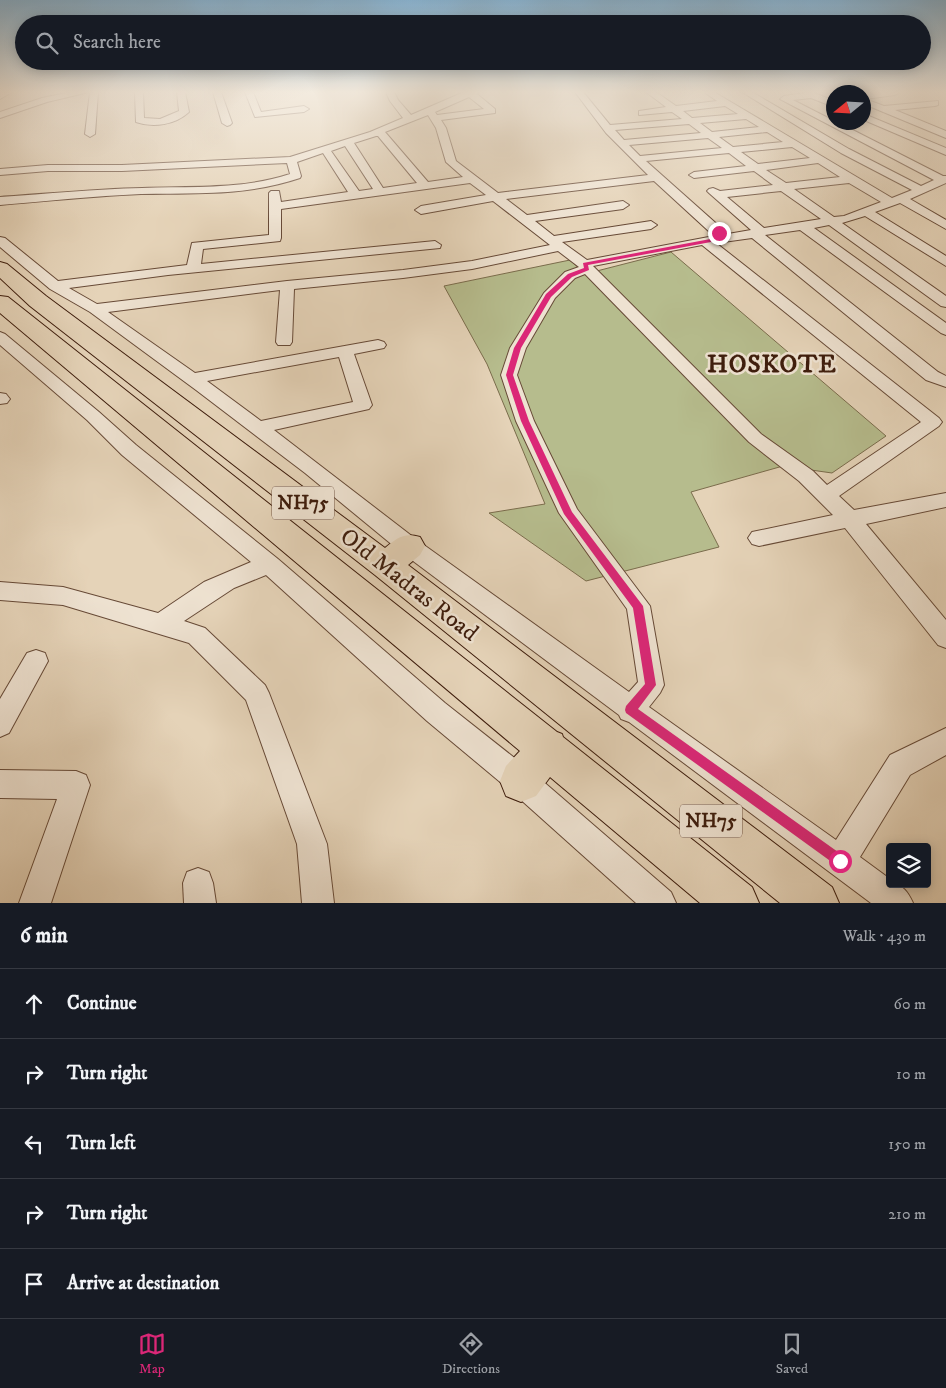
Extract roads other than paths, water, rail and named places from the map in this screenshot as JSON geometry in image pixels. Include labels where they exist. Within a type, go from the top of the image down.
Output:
[{"type":"highway","name":"Old Madras Road","points":[[0,268],[38,301],[397,556],[618,724],[816,903]]},
{"type":"highway","name":"Old Madras Road","points":[[3,317],[548,748],[736,903]]},
{"type":"highway","points":[[522,781],[548,748]]},
{"type":"street","points":[[0,172],[48,168],[122,168],[291,160],[370,134]]},
{"type":"street","points":[[382,134],[424,184]]},
{"type":"street","points":[[443,134],[451,162],[586,266],[756,438],[806,476],[850,519],[946,638]]},
{"type":"street","points":[[613,134],[656,177],[725,238]]},
{"type":"street","points":[[707,134],[946,303]]},
{"type":"street","points":[[621,143],[726,134]]},
{"type":"street","points":[[778,134],[851,179],[946,225]]},
{"type":"street","points":[[817,134],[845,151],[921,190]]},
{"type":"street","points":[[855,134],[944,179]]},
{"type":"street","points":[[905,134],[946,152]]},
{"type":"street","points":[[348,142],[380,192]]},
{"type":"street","points":[[638,159],[793,144]]},
{"type":"street","points":[[325,149],[355,194]]},
{"type":"street","points":[[0,201],[141,191],[193,192],[275,184],[296,176],[291,160]]},
{"type":"street","points":[[684,167],[756,169],[821,160]]},
{"type":"street","points":[[684,167],[865,324],[932,376],[946,382]]},
{"type":"street","points":[[422,210],[495,197],[656,177]]},
{"type":"street","points":[[275,206],[424,184],[472,179]]},
{"type":"street","points":[[718,195],[851,179]]},
{"type":"street","points":[[618,724],[651,685],[638,606],[569,514],[525,421],[510,375],[518,348],[549,296],[570,275],[586,266],[705,241],[830,222],[896,201],[944,179]]},
{"type":"street","points":[[193,268],[197,246],[275,238],[275,184]]},
{"type":"street","points":[[524,219],[623,205]]},
{"type":"street","points":[[866,212],[946,262]]},
{"type":"street","points":[[95,309],[462,266],[556,244],[651,225]]},
{"type":"street","points":[[803,226],[946,330]]},
{"type":"street","points":[[0,241],[55,286],[95,309],[312,468],[397,556],[618,724],[840,861],[897,903]]},
{"type":"street","points":[[705,241],[932,422],[826,495]]},
{"type":"street","points":[[55,286],[193,268],[435,245]]},
{"type":"street","points":[[284,342],[287,285]]},
{"type":"street","points":[[3,317],[93,416],[129,450],[270,565],[436,712],[522,781],[660,903]]},
{"type":"street","points":[[192,379],[378,345]]},
{"type":"street","points":[[258,428],[363,405],[344,351]]},
{"type":"street","points":[[759,538],[946,500]]},
{"type":"street","points":[[160,625],[210,590],[232,578],[253,569],[270,565]]},
{"type":"street","points":[[0,591],[63,596],[197,636],[256,693],[312,844],[318,903]]},
{"type":"street","points":[[0,724],[36,661]]},
{"type":"street","points":[[840,861],[900,765],[946,741]]},
{"type":"street","points":[[0,784],[76,785],[36,903]]},
{"type":"district","name":"HOSKOTE","points":[[772,364]]}]
